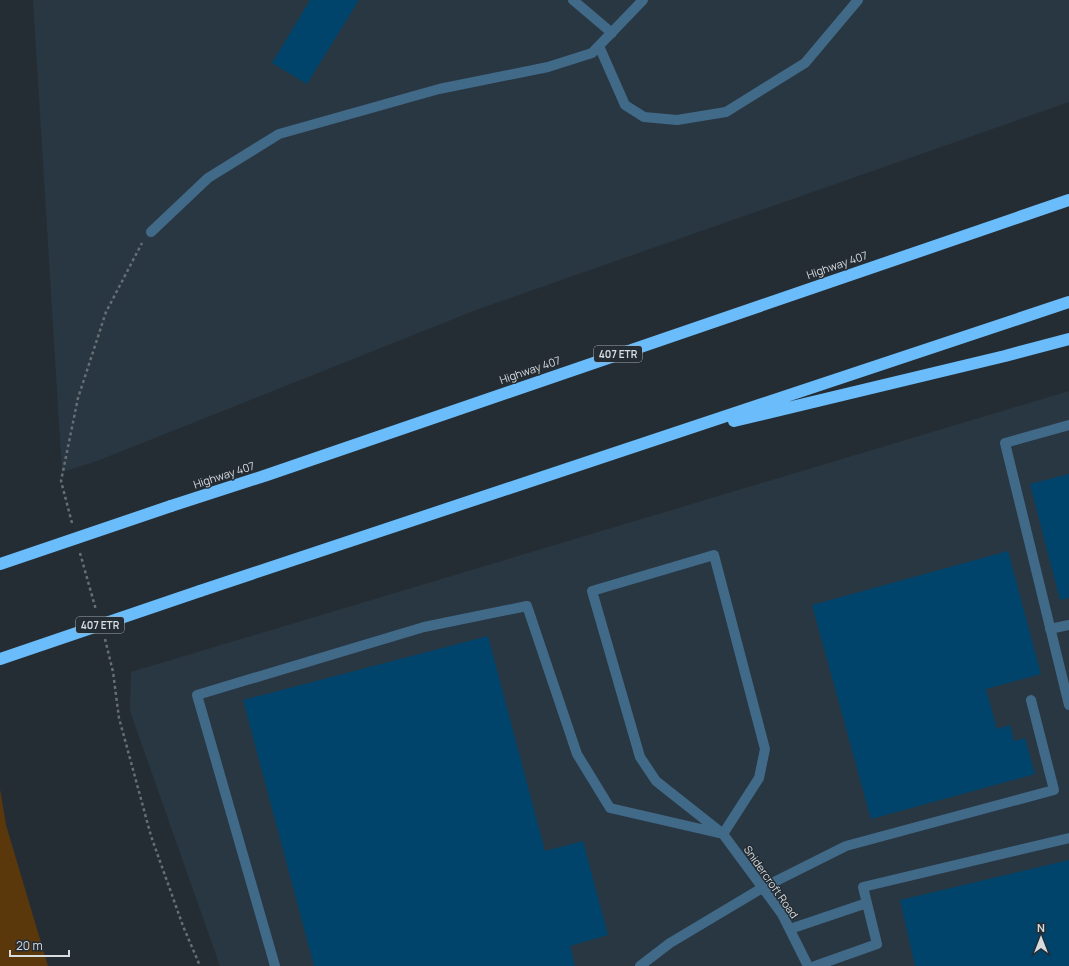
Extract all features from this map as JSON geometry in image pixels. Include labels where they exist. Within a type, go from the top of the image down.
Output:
[{"type":"highway","name":"Highway 407","points":[[0,564],[170,506],[267,476],[1068,201]]},
{"type":"highway","name":"407 ETR","points":[[0,659],[1069,302]]},
{"type":"highway","points":[[647,442],[1005,356],[1069,339]]},
{"type":"street","points":[[573,0],[612,33]]},
{"type":"street","points":[[151,232],[208,178],[279,134],[439,89],[548,67],[592,53],[642,0]]},
{"type":"street","points":[[599,46],[625,105],[644,117],[677,120],[726,112],[805,63],[858,0]]},
{"type":"street","points":[[1069,425],[1005,443],[1069,705]]},
{"type":"street","name":"Snidercroft Road","points":[[723,834],[759,778],[765,749],[714,555],[592,591],[640,757],[656,781],[723,834],[782,914],[808,966]]},
{"type":"street","points":[[275,966],[197,695],[417,629],[527,606],[577,754],[610,808],[723,834]]},
{"type":"street","points":[[1050,629],[1069,625]]},
{"type":"street","points":[[640,966],[670,943],[762,888],[846,846],[1054,790],[1031,700]]},
{"type":"street","points":[[815,966],[877,944],[863,888],[1069,838]]},
{"type":"street","points":[[790,929],[867,903]]},
{"type":"path","points":[[73,526],[61,481],[78,398],[106,312],[140,246],[151,232]]},
{"type":"path","points":[[79,549],[96,610]]},
{"type":"path","points":[[103,633],[114,672],[119,718],[151,836],[183,926],[200,966]]},
{"type":"shaded area","points":[[33,0],[1069,0],[1069,102],[476,310],[97,461],[62,472]]},
{"type":"shaded area","points":[[1069,391],[1069,966],[220,966],[130,711],[131,672]]},
{"type":"shaded area","points":[[0,789],[6,825],[48,966],[0,966]]},
{"type":"building","points":[[310,0],[359,0],[307,84],[272,63]]},
{"type":"building","points":[[1069,474],[1069,598],[1060,600],[1030,484]]},
{"type":"building","points":[[1008,551],[1041,674],[986,689],[997,729],[1010,725],[1014,741],[1025,738],[1035,774],[871,819],[812,605]]},
{"type":"building","points":[[488,636],[545,851],[583,841],[608,935],[570,946],[575,966],[314,966],[243,700]]},
{"type":"building","points":[[1069,860],[1069,966],[915,966],[900,900]]}]
